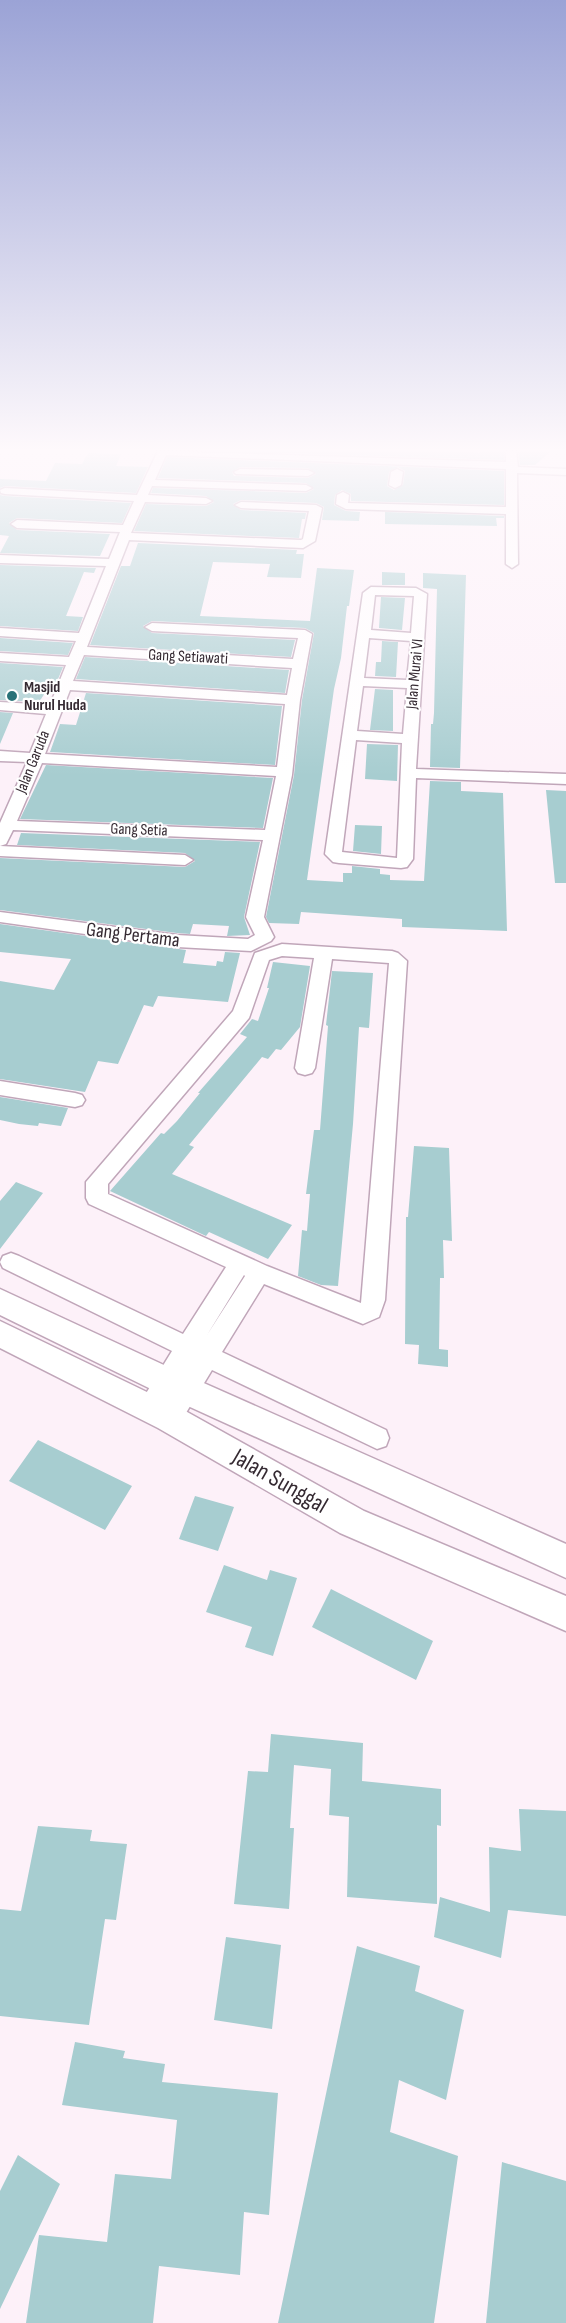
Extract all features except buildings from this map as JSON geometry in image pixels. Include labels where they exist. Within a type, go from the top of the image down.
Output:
[{"type":"main road","name":"Jalan Sunggal","points":[[0,1301],[178,1386],[566,1560]]},
{"type":"main road","name":"Jalan Sunggal","points":[[0,1334],[159,1413],[351,1522],[566,1614]]},
{"type":"street","points":[[11,559],[112,563]]},
{"type":"street","name":"Jalan Garuda","points":[[3,833],[114,559]]},
{"type":"street","points":[[512,559],[512,564]]},
{"type":"street","name":"Jalan Murai VI","points":[[369,592],[416,592],[421,594],[404,861],[397,863],[335,857],[333,854],[363,634],[369,592]]},
{"type":"street","points":[[152,627],[305,634],[293,700],[284,775],[271,835]]},
{"type":"street","points":[[0,632],[77,650]]},
{"type":"street","points":[[363,634],[418,637]]},
{"type":"street","points":[[0,657],[77,650]]},
{"type":"street","name":"Gang Setiawati","points":[[77,650],[300,664]]},
{"type":"street","points":[[356,682],[414,684]]},
{"type":"street","points":[[64,685],[293,700]]},
{"type":"street","points":[[0,706],[54,710]]},
{"type":"street","points":[[348,735],[410,739]]},
{"type":"street","points":[[0,756],[279,772]]},
{"type":"street","points":[[410,773],[566,779]]},
{"type":"street","name":"Gang Setia","points":[[3,833],[271,835]]},
{"type":"street","name":"Gang Pertama","points":[[0,917],[177,941],[250,945],[265,937],[255,917],[271,835]]},
{"type":"street","points":[[0,851],[185,860]]},
{"type":"street","points":[[282,950],[392,957],[398,962],[374,1300],[368,1313],[358,1314],[249,1268],[97,1198],[97,1182],[242,1013],[261,957],[282,950]]},
{"type":"street","points":[[305,1068],[324,951]]},
{"type":"street","points":[[0,1088],[75,1100]]},
{"type":"street","points":[[11,1262],[376,1438]]},
{"type":"street","points":[[159,1413],[178,1386],[249,1268]]},
{"type":"place","name":"Masjid Nurul Huda","points":[[12,696]]}]
